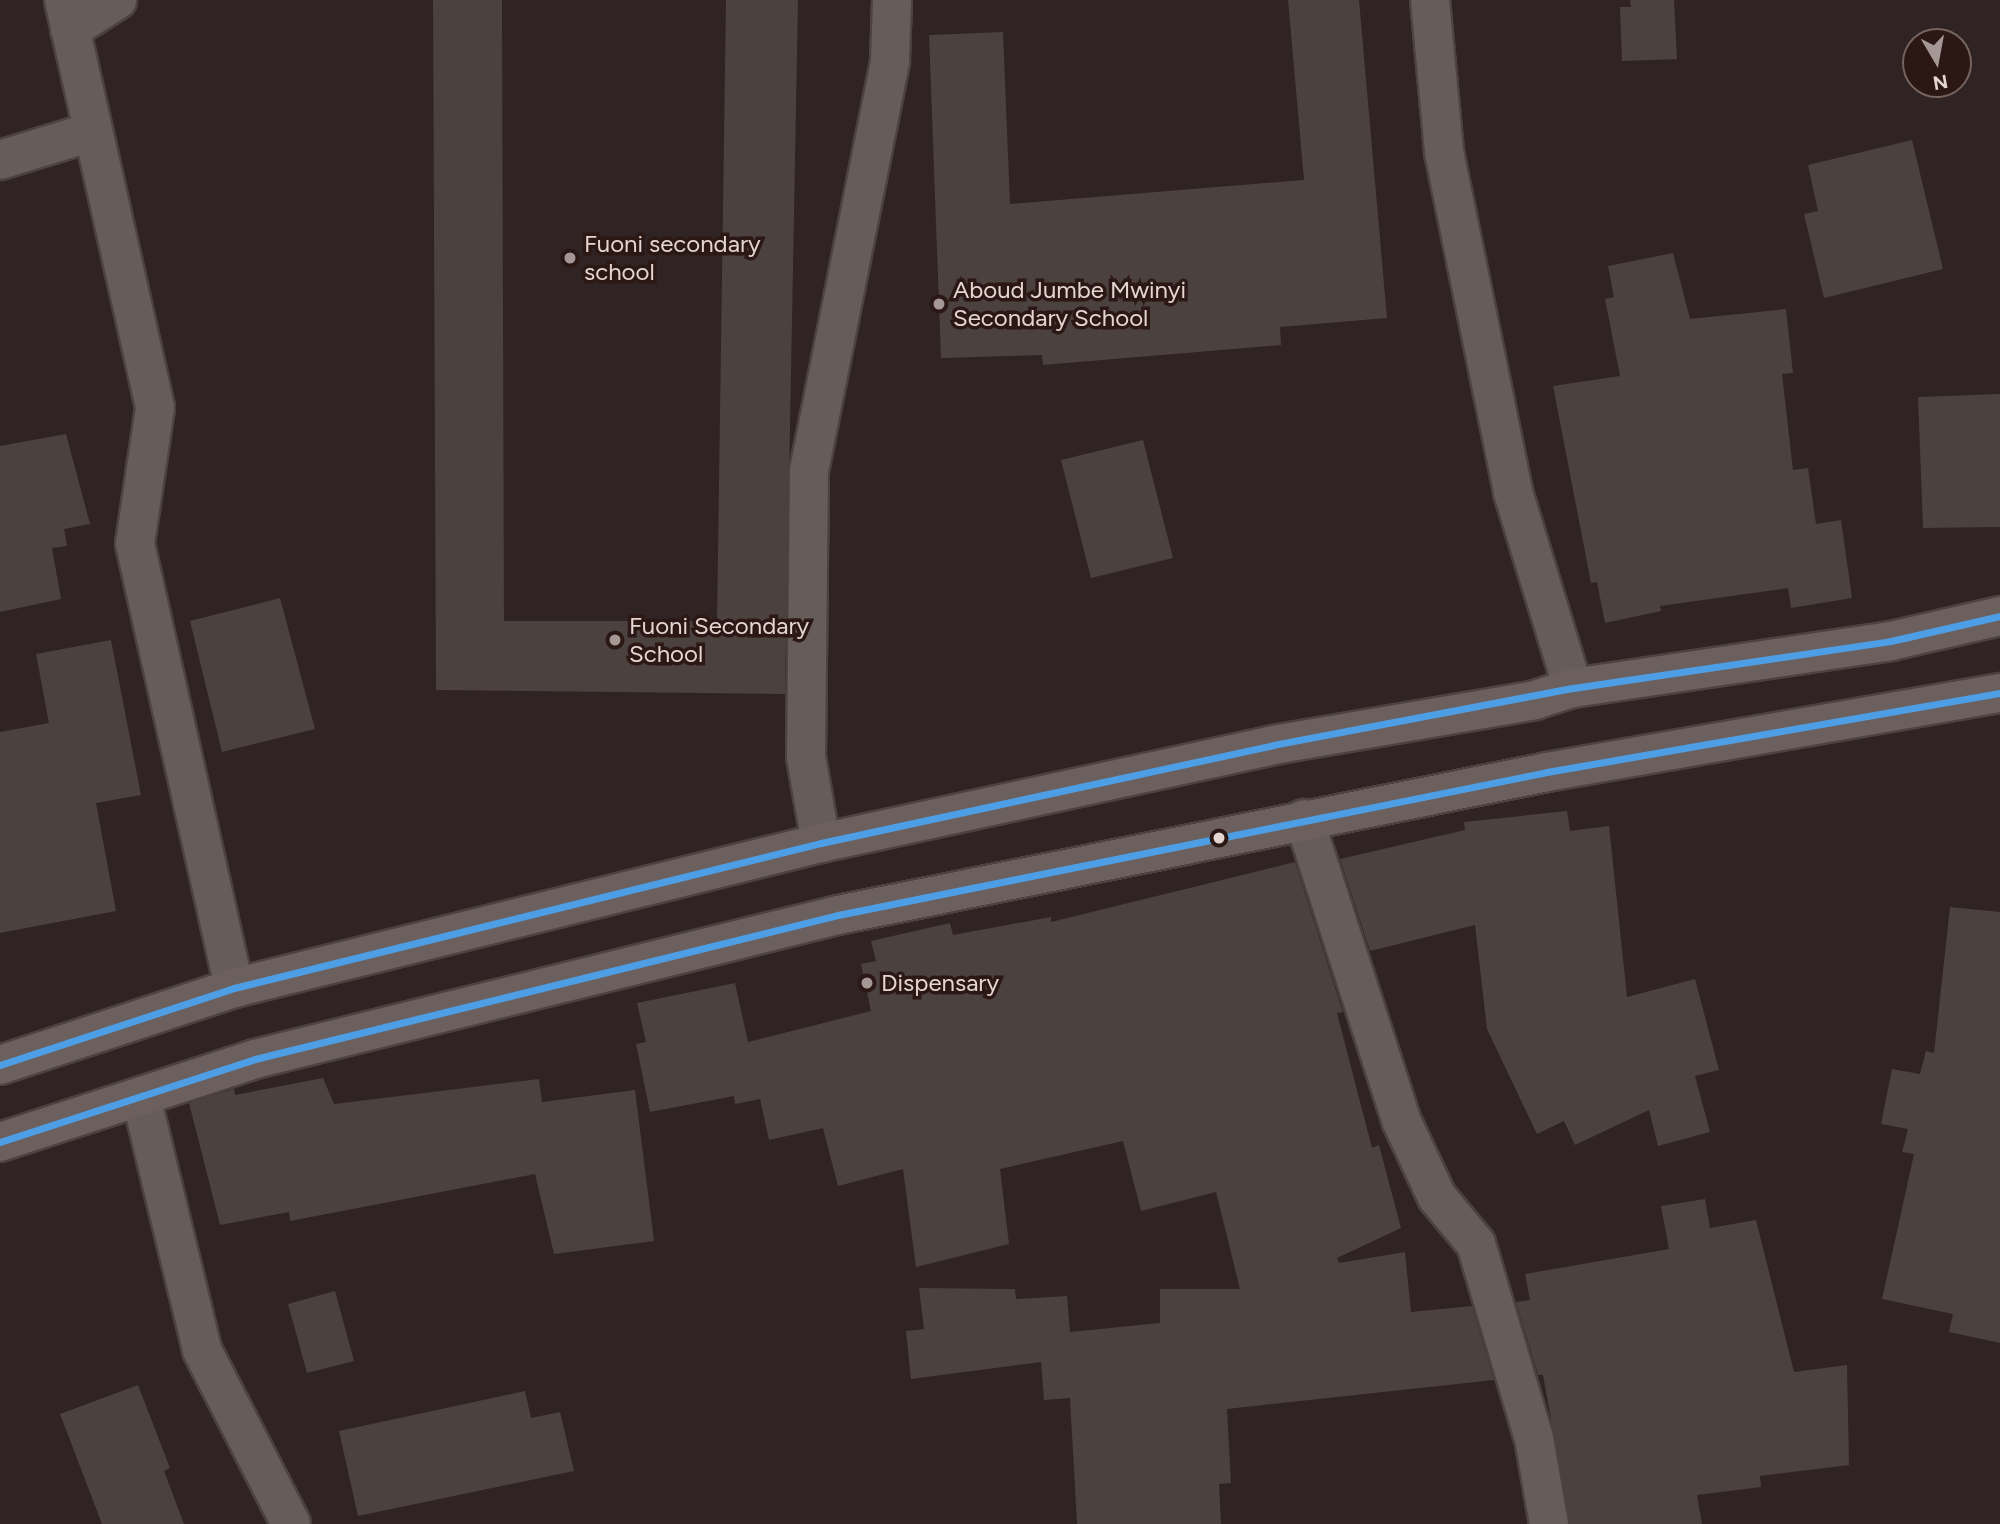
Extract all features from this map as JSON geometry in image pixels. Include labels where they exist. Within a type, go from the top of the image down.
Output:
[{"type":"main road","points":[[0,1065],[234,988],[821,843],[1573,688],[1891,641],[1990,615]]},
{"type":"main road","points":[[0,1142],[255,1059],[838,915],[1304,819],[2000,693]]},
{"type":"street","points":[[117,0],[67,15],[91,132],[119,229],[155,408],[135,544],[234,988]]},
{"type":"street","points":[[821,843],[806,757],[809,471],[890,61],[892,0]]},
{"type":"street","points":[[1430,0],[1444,152],[1513,492],[1573,688]]},
{"type":"street","points":[[0,160],[91,132]]},
{"type":"street","points":[[1304,819],[1402,1122],[1437,1198],[1476,1244],[1534,1438],[1549,1524]]},
{"type":"street","points":[[141,1097],[202,1350],[291,1524]]},
{"type":"building","points":[[433,0],[502,0],[504,621],[717,621],[726,0],[798,0],[785,694],[436,690]]},
{"type":"building","points":[[1288,0],[1359,0],[1387,318],[1280,327],[1281,345],[1043,365],[1042,355],[941,358],[929,35],[1003,32],[1010,204],[1304,180]]},
{"type":"building","points":[[1630,0],[1674,0],[1677,59],[1622,61],[1620,7],[1631,7]]},
{"type":"building","points":[[1912,140],[1943,269],[1824,298],[1804,214],[1818,211],[1808,165]]},
{"type":"building","points":[[1673,253],[1690,319],[1786,309],[1793,373],[1782,374],[1793,470],[1808,468],[1816,524],[1841,520],[1852,598],[1791,608],[1788,588],[1660,606],[1661,611],[1605,623],[1597,582],[1591,583],[1553,386],[1620,376],[1605,299],[1614,297],[1608,266]]},
{"type":"building","points":[[2000,394],[2000,527],[1923,528],[1918,397]]},
{"type":"building","points":[[66,434],[90,524],[64,529],[67,546],[52,548],[61,599],[0,612],[0,446]]},
{"type":"building","points":[[1143,440],[1173,558],[1091,578],[1061,460]]},
{"type":"building","points":[[280,598],[315,729],[222,752],[190,621]]},
{"type":"building","points":[[111,640],[141,795],[96,803],[116,911],[0,933],[0,732],[49,723],[36,654]]},
{"type":"building","points":[[1567,811],[1570,831],[1609,826],[1627,997],[1695,979],[1719,1070],[1695,1076],[1710,1132],[1658,1146],[1649,1110],[1575,1145],[1564,1121],[1537,1134],[1487,1029],[1475,925],[1370,951],[1340,859],[1465,830],[1464,822]]},
{"type":"building","points":[[1295,862],[1343,1012],[1337,1013],[1372,1148],[1379,1145],[1401,1228],[1337,1258],[1339,1263],[1405,1252],[1411,1312],[1472,1306],[1494,1380],[1227,1409],[1231,1483],[1219,1484],[1221,1524],[1077,1524],[1070,1398],[1044,1400],[1041,1362],[911,1379],[906,1331],[924,1329],[919,1288],[1015,1289],[1016,1299],[1067,1296],[1070,1332],[1160,1323],[1160,1289],[1240,1289],[1216,1192],[1141,1211],[1123,1141],[1000,1169],[1009,1244],[916,1267],[903,1169],[838,1186],[823,1128],[769,1140],[760,1099],[735,1104],[734,1096],[650,1112],[636,1044],[646,1042],[637,1003],[735,983],[748,1042],[871,1011],[861,964],[876,961],[871,941],[950,923],[953,935],[1051,917],[1051,922]]},
{"type":"building","points":[[1950,907],[2000,912],[2000,1343],[1949,1332],[1953,1314],[1882,1299],[1914,1154],[1902,1152],[1908,1129],[1881,1124],[1892,1069],[1920,1074],[1926,1051],[1934,1053]]},
{"type":"building","points":[[323,1078],[334,1104],[539,1079],[542,1102],[635,1090],[654,1241],[554,1254],[535,1174],[290,1221],[289,1212],[220,1225],[189,1103],[234,1089],[235,1095]]},
{"type":"building","points":[[1705,1199],[1710,1228],[1756,1220],[1794,1372],[1847,1365],[1849,1465],[1760,1476],[1761,1487],[1697,1495],[1702,1524],[1570,1524],[1543,1375],[1538,1375],[1516,1302],[1530,1300],[1525,1274],[1669,1249],[1661,1206]]},
{"type":"building","points":[[335,1291],[354,1361],[307,1373],[288,1304]]},
{"type":"building","points":[[138,1385],[170,1468],[164,1471],[184,1524],[102,1524],[60,1414]]},
{"type":"building","points":[[525,1391],[531,1418],[560,1412],[574,1471],[358,1516],[339,1431]]},
{"type":"transit line","points":[[0,1065],[234,988],[821,843],[1273,745],[1573,688],[1891,641],[2000,616]]},
{"type":"transit line","points":[[0,1142],[255,1059],[838,915],[1547,772],[2000,693]]},
{"type":"place","name":"Fuoni secondary school","points":[[570,258]]},
{"type":"place","name":"Aboud Jumbe Mwinyi Secondary School","points":[[939,304]]},
{"type":"place","name":"Fuoni Secondary School","points":[[615,640]]},
{"type":"place","name":"Dispensary","points":[[867,983]]}]
